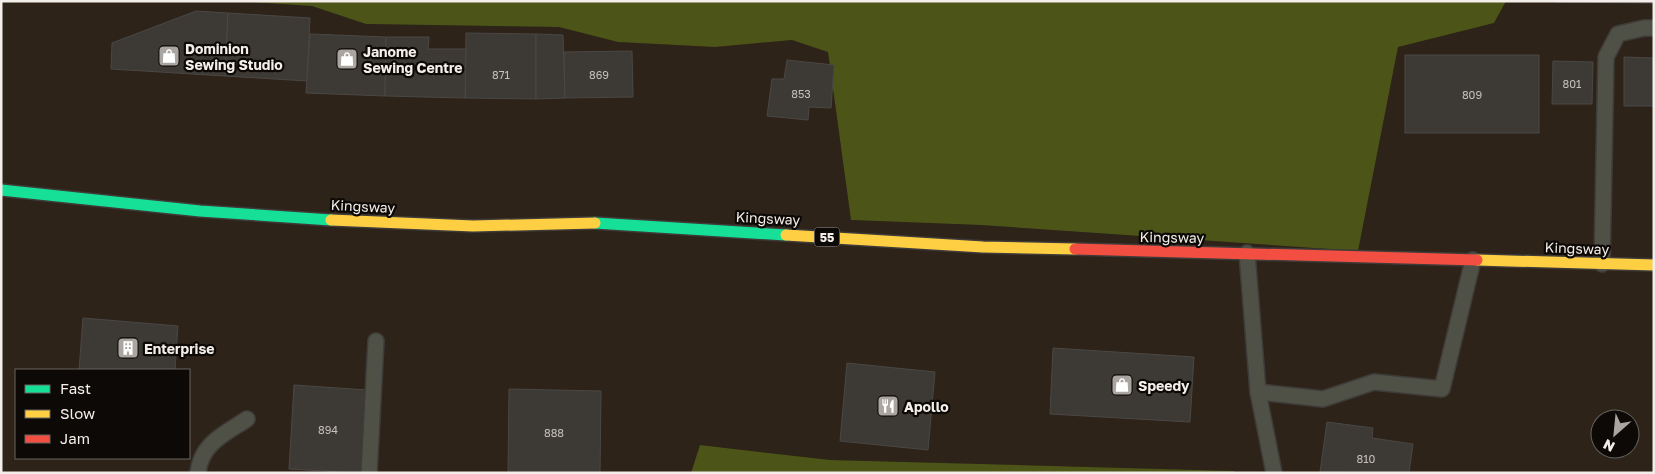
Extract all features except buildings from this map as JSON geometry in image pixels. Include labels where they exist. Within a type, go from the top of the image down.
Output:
[{"type":"main road","name":"Kingsway","points":[[1,190],[200,211],[361,222],[473,226],[597,223],[983,247],[1654,265]]},
{"type":"lane","points":[[1602,264],[1606,57],[1618,34],[1644,28],[1654,28]]},
{"type":"lane","points":[[1247,253],[1258,392],[1274,473]]},
{"type":"lane","points":[[1258,392],[1323,398],[1374,382],[1442,389],[1473,260]]},
{"type":"lane","points":[[369,473],[376,341]]},
{"type":"lane","points":[[198,473],[199,462],[206,447],[247,419]]},
{"type":"shaded area","points":[[1,1],[237,1],[312,6],[366,24],[559,27],[618,42],[715,47],[791,40],[828,51],[851,220],[981,225],[1358,251],[1398,47],[1494,23],[1506,1],[1654,1],[1654,473],[1234,473],[1233,471],[830,460],[700,445],[691,473],[1,473]]},
{"type":"green space","points":[[237,1],[1506,1],[1494,23],[1398,47],[1358,251],[981,225],[851,220],[828,52],[792,40],[715,47],[618,42],[559,27],[366,24],[312,6]]},
{"type":"green space","points":[[700,445],[830,460],[1234,471],[1234,473],[691,473]]},
{"type":"traffic: fast","points":[[1,190],[200,211],[331,220]]},
{"type":"traffic: fast","points":[[595,223],[786,235]]},
{"type":"traffic: slow","points":[[331,220],[473,226],[595,223]]},
{"type":"traffic: slow","points":[[786,235],[983,247],[1075,249]]},
{"type":"traffic: slow","points":[[1477,260],[1654,265]]},
{"type":"traffic: jam","points":[[1075,249],[1477,260]]},
{"type":"place","name":"Dominion Sewing Studio","points":[[169,56]]},
{"type":"place","name":"Janome Sewing Centre","points":[[347,59]]},
{"type":"place","name":"Enterprise","points":[[128,348]]},
{"type":"place","name":"Speedy","points":[[1122,385]]},
{"type":"place","name":"Apollo","points":[[888,406]]}]
